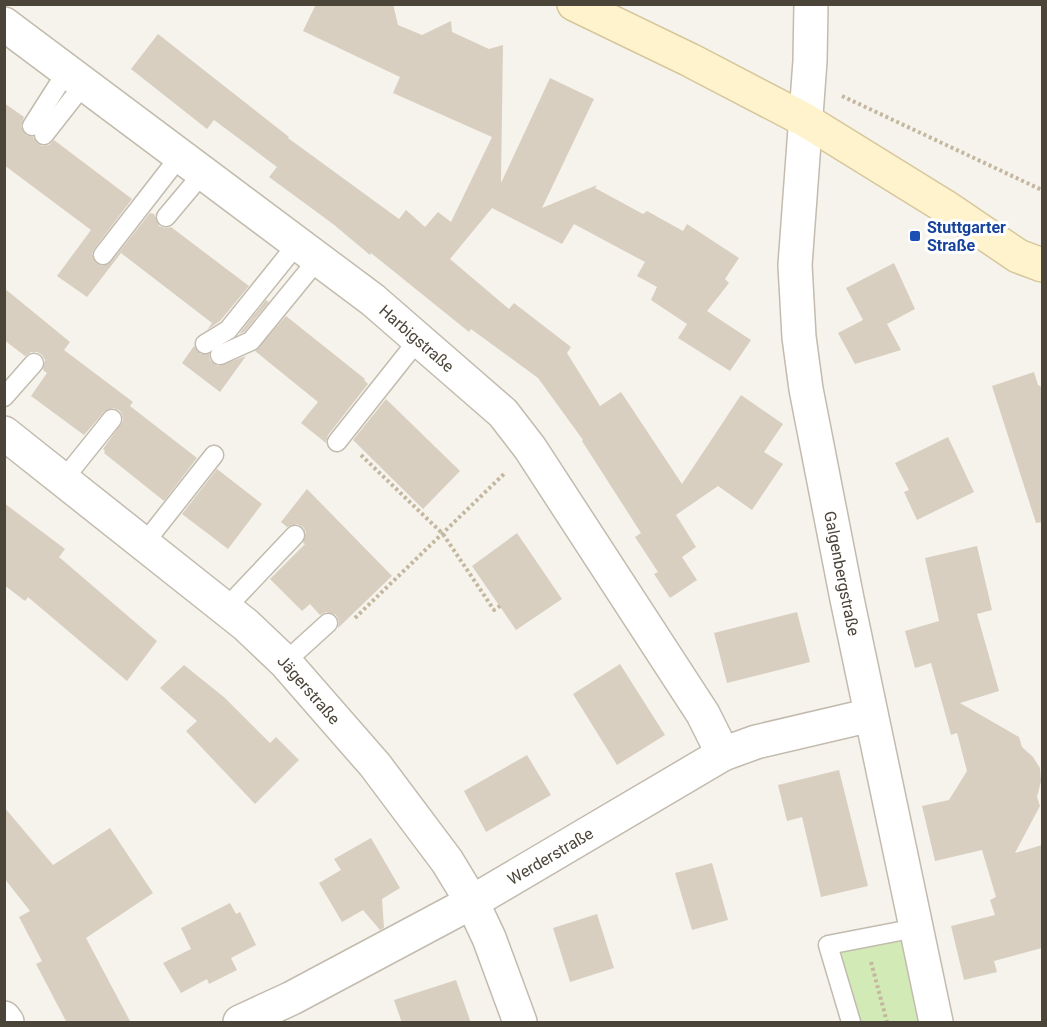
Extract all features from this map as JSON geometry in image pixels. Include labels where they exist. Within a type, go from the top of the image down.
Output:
[{"type":"main road","points":[[574,4],[690,60],[805,120],[1034,265]]},
{"type":"street","name":"Galgenbergstraße","points":[[811,4],[804,170],[795,265],[799,337],[810,410],[936,1023]]},
{"type":"street","name":"Harbigstraße","points":[[4,24],[373,300],[503,413],[530,448],[703,714],[723,753]]},
{"type":"street","name":"Jägerstraße","points":[[4,434],[225,609],[285,662],[375,765],[447,861],[472,902],[489,938],[520,1023]]},
{"type":"street","name":"Werderstraße","points":[[240,1023],[292,998],[472,902],[723,753],[756,742],[871,715]]},
{"type":"street","points":[[4,1018],[7,1023]]},
{"type":"lane","points":[[38,130],[76,77]]},
{"type":"lane","points":[[166,217],[192,164]]},
{"type":"lane","points":[[103,255],[192,164]]},
{"type":"lane","points":[[205,344],[228,330],[308,252]]},
{"type":"lane","points":[[220,355],[251,341],[308,252]]},
{"type":"lane","points":[[337,442],[418,340]]},
{"type":"lane","points":[[4,397],[34,363]]},
{"type":"lane","points":[[63,480],[112,419]]},
{"type":"lane","points":[[143,545],[214,455]]},
{"type":"lane","points":[[225,609],[295,535]]},
{"type":"lane","points":[[285,662],[328,623]]},
{"type":"lane","points":[[851,1023],[828,945],[916,928]]},
{"type":"path","points":[[809,77],[856,104],[1042,190]]},
{"type":"path","points":[[354,620],[530,448]]},
{"type":"path","points":[[360,454],[397,486],[443,534],[494,610],[500,606]]},
{"type":"path","points":[[865,938],[887,1023]]},
{"type":"green space","points":[[916,928],[936,1022],[851,1022],[828,945]]},
{"type":"building","points":[[316,4],[393,4],[398,25],[422,35],[451,21],[452,32],[489,49],[503,45],[501,183],[550,78],[594,99],[542,208],[597,185],[595,188],[643,214],[647,211],[683,231],[687,224],[739,258],[725,279],[729,283],[707,311],[751,340],[730,371],[678,338],[687,324],[651,300],[657,287],[637,276],[645,262],[574,224],[562,244],[492,208],[450,259],[509,309],[514,303],[571,347],[567,353],[600,406],[621,392],[682,484],[741,395],[783,424],[764,452],[783,464],[752,510],[718,486],[676,515],[696,547],[682,557],[697,580],[670,598],[654,574],[658,572],[635,537],[641,533],[583,440],[538,378],[471,329],[469,332],[371,253],[370,255],[333,224],[269,177],[277,167],[214,120],[207,129],[131,69],[158,34],[288,138],[399,219],[406,210],[425,227],[438,212],[451,222],[492,137],[393,93],[400,77],[303,31]]},
{"type":"building","points":[[4,103],[24,117],[21,126],[26,135],[33,137],[42,146],[49,145],[54,140],[132,199],[94,249],[92,254],[96,263],[102,266],[111,262],[150,213],[154,214],[159,226],[171,227],[249,286],[220,321],[207,330],[212,323],[121,253],[87,297],[57,276],[91,230],[4,165]]},
{"type":"building","points":[[894,263],[915,309],[887,324],[901,350],[855,364],[838,333],[863,320],[846,288]]},
{"type":"building","points":[[4,288],[70,342],[64,350],[133,402],[130,406],[197,458],[164,501],[104,453],[103,449],[123,421],[119,410],[113,408],[104,412],[84,435],[31,396],[47,373],[43,370],[45,360],[37,352],[31,352],[25,356],[4,340]]},
{"type":"building","points":[[266,300],[269,302],[244,332],[239,334]]},
{"type":"building","points":[[286,316],[365,379],[368,384],[328,435],[326,443],[301,423],[318,402],[255,351]]},
{"type":"building","points":[[194,346],[200,354],[209,354],[210,360],[218,366],[246,356],[220,392],[182,363]]},
{"type":"building","points":[[1034,372],[1038,385],[1042,387],[1042,522],[1036,523],[992,386]]},
{"type":"building","points":[[386,399],[460,471],[423,509],[353,440]]},
{"type":"building","points":[[948,437],[974,492],[917,520],[904,492],[909,490],[895,463]]},
{"type":"building","points":[[217,469],[262,504],[228,549],[182,514]]},
{"type":"building","points":[[307,489],[392,576],[338,628],[339,621],[336,615],[326,612],[320,615],[310,604],[302,611],[270,579],[305,544],[303,543],[306,532],[303,527],[297,524],[287,527],[281,522]]},
{"type":"building","points":[[4,503],[65,549],[59,557],[157,641],[127,681],[28,597],[25,601],[4,585]]},
{"type":"building","points":[[517,533],[562,599],[516,630],[472,566]]},
{"type":"building","points":[[977,546],[992,610],[977,614],[999,691],[960,703],[1019,737],[1022,747],[1033,757],[1040,768],[1041,781],[1037,797],[1040,806],[1015,853],[1042,845],[1042,948],[994,961],[997,972],[964,980],[951,926],[995,915],[990,900],[996,897],[982,850],[935,861],[922,806],[949,800],[967,771],[957,733],[951,735],[931,663],[915,668],[905,631],[939,621],[925,558]]},
{"type":"building","points":[[797,612],[810,662],[727,683],[714,633]]},
{"type":"building","points":[[620,664],[665,735],[617,765],[573,694]]},
{"type":"building","points":[[184,665],[225,698],[270,743],[276,737],[299,760],[255,804],[186,731],[197,721],[160,688]]},
{"type":"building","points":[[527,755],[551,795],[486,832],[464,791]]},
{"type":"building","points":[[839,770],[868,886],[821,897],[802,817],[787,821],[778,785]]},
{"type":"building","points":[[4,807],[53,865],[110,828],[153,893],[86,938],[131,1023],[67,1023],[36,964],[42,961],[19,917],[30,911],[4,878]]},
{"type":"building","points":[[371,838],[400,888],[382,899],[384,928],[380,930],[363,910],[342,922],[319,883],[341,870],[334,859]]},
{"type":"building","points":[[712,863],[728,920],[692,930],[675,873]]},
{"type":"building","points":[[230,903],[236,914],[240,912],[256,945],[231,958],[237,970],[209,984],[207,979],[181,993],[163,963],[191,949],[181,928]]},
{"type":"building","points":[[597,914],[614,968],[570,982],[553,928]]},
{"type":"building","points":[[456,980],[471,1023],[402,1023],[394,1000]]},
{"type":"place","name":"Stuttgarter Straße","points":[[915,236]]}]
